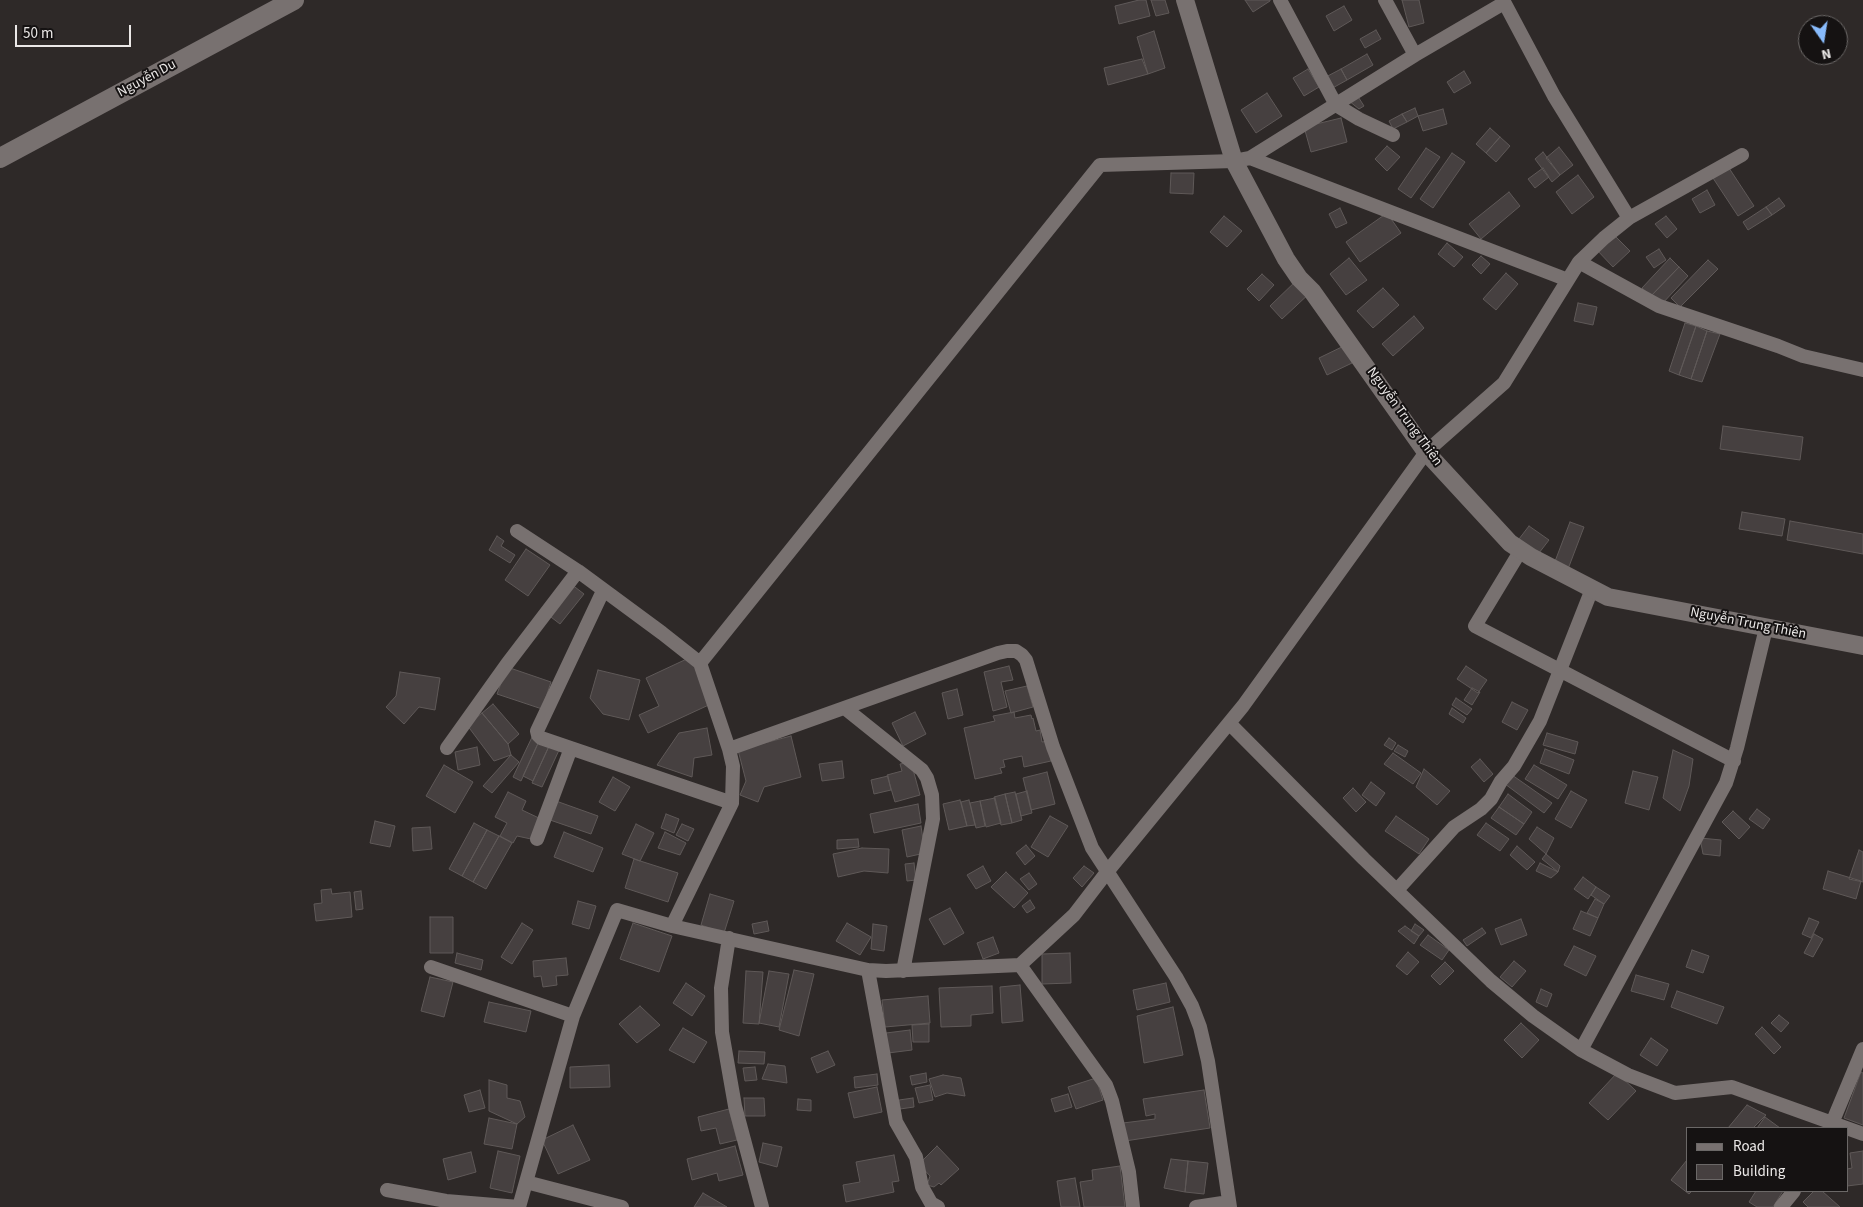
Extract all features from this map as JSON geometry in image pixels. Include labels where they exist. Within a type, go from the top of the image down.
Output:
[{"type":"main road","name":"Nguyễn Du","points":[[0,158],[294,0]]},
{"type":"street","name":"Nguyễn Trung Thiên","points":[[1185,0],[1242,160],[1286,259],[1299,278],[1312,291],[1426,452],[1510,543],[1608,597],[1863,646]]},
{"type":"street","points":[[1280,0],[1336,105],[1359,119],[1393,134]]},
{"type":"street","points":[[1386,0],[1415,55]]},
{"type":"street","points":[[1242,160],[1336,105],[1504,1],[1554,96],[1629,218]]},
{"type":"street","points":[[387,1190],[446,1201],[518,1207],[573,1016],[617,910],[672,926],[868,970],[903,971],[1020,965],[1074,915],[1229,724],[1426,452],[1504,383],[1580,262],[1604,238],[1629,218],[1742,154]]},
{"type":"street","points":[[700,664],[1100,165],[1242,160],[1568,280]]},
{"type":"street","points":[[1580,262],[1659,306],[1803,356],[1863,370]]},
{"type":"street","points":[[517,531],[578,572],[662,633],[700,664],[733,766],[732,802],[672,926]]},
{"type":"street","points":[[1521,550],[1475,626],[1734,761]]},
{"type":"street","points":[[447,748],[578,572]]},
{"type":"street","points":[[1397,890],[1454,827],[1481,809],[1491,799],[1501,781],[1514,766],[1540,721],[1592,589]]},
{"type":"street","points":[[603,591],[537,731],[538,735],[541,738],[732,802]]},
{"type":"street","points":[[1581,1050],[1726,784],[1734,761],[1766,628]]},
{"type":"street","points":[[729,749],[998,653],[1016,651],[1022,655],[1026,660],[1053,746],[1092,848],[1176,977],[1200,1027],[1208,1061],[1230,1204],[1196,1207]]},
{"type":"street","points":[[846,708],[922,770],[927,778],[932,794],[933,818],[903,971]]},
{"type":"street","points":[[1229,724],[1491,981],[1533,1016],[1581,1050],[1628,1075],[1675,1093],[1732,1086],[1831,1126],[1863,1049]]},
{"type":"street","points":[[537,839],[571,748]]},
{"type":"street","points":[[729,938],[721,988],[722,1032],[735,1106],[762,1207]]},
{"type":"street","points":[[1020,965],[1106,1085],[1112,1100],[1129,1172],[1133,1207]]},
{"type":"street","points":[[431,967],[573,1016]]},
{"type":"street","points":[[868,970],[896,1122],[916,1157],[922,1187],[931,1202],[938,1207]]},
{"type":"street","points":[[1848,1130],[1863,1134]]},
{"type":"street","points":[[526,1182],[622,1207]]},
{"type":"street","points":[[1781,1207],[1793,1192]]},
{"type":"building","points":[[1146,0],[1150,16],[1119,24],[1115,6]]},
{"type":"building","points":[[1151,0],[1165,0],[1169,13],[1156,16]]},
{"type":"building","points":[[1245,0],[1270,0],[1270,1],[1253,12]]},
{"type":"building","points":[[1402,0],[1419,0],[1424,23],[1409,27]]},
{"type":"building","points":[[1344,6],[1352,20],[1334,31],[1326,16]]},
{"type":"building","points":[[1376,30],[1381,39],[1365,48],[1360,39]]},
{"type":"building","points":[[1154,31],[1165,68],[1148,74],[1137,37]]},
{"type":"building","points":[[1367,54],[1373,65],[1347,80],[1341,69]]},
{"type":"building","points":[[1142,59],[1148,74],[1108,85],[1104,68]]},
{"type":"building","points":[[1308,69],[1319,87],[1304,96],[1293,78]]},
{"type":"building","points":[[1341,69],[1347,80],[1329,90],[1322,79]]},
{"type":"building","points":[[1464,71],[1471,83],[1454,93],[1447,82]]},
{"type":"building","points":[[1267,93],[1282,116],[1256,133],[1241,110]]},
{"type":"building","points":[[1357,95],[1364,106],[1359,109],[1349,101]]},
{"type":"building","points":[[1415,108],[1418,116],[1407,122],[1402,114]]},
{"type":"building","points":[[1443,109],[1447,124],[1423,131],[1418,116]]},
{"type":"building","points":[[1402,114],[1407,122],[1393,129],[1389,121]]},
{"type":"building","points":[[1341,118],[1347,142],[1311,152],[1304,127]]},
{"type":"building","points":[[1490,128],[1500,137],[1486,153],[1476,144]]},
{"type":"building","points":[[1500,137],[1510,146],[1496,162],[1486,153]]},
{"type":"building","points":[[1387,146],[1400,157],[1387,171],[1375,159]]},
{"type":"building","points":[[1559,147],[1573,165],[1560,175],[1546,158]]},
{"type":"building","points":[[1426,148],[1440,157],[1411,198],[1398,189]]},
{"type":"building","points":[[1543,152],[1560,175],[1552,182],[1535,159]]},
{"type":"building","points":[[1452,153],[1465,162],[1433,208],[1420,199]]},
{"type":"building","points":[[1727,165],[1754,206],[1738,216],[1711,175]]},
{"type":"building","points":[[1543,168],[1549,177],[1535,188],[1528,179]]},
{"type":"building","points":[[1171,173],[1194,173],[1193,194],[1170,193]]},
{"type":"building","points":[[1578,175],[1594,197],[1572,214],[1556,192]]},
{"type":"building","points":[[1707,190],[1715,205],[1700,213],[1692,199]]},
{"type":"building","points":[[1509,192],[1520,206],[1481,239],[1469,224]]},
{"type":"building","points":[[1779,198],[1785,206],[1772,215],[1766,207]]},
{"type":"building","points":[[1766,207],[1772,215],[1748,230],[1743,222]]},
{"type":"building","points":[[1340,208],[1347,223],[1336,228],[1329,214]]},
{"type":"building","points":[[1387,213],[1401,233],[1360,262],[1346,242]]},
{"type":"building","points":[[1224,216],[1242,231],[1227,247],[1210,232]]},
{"type":"building","points":[[1666,216],[1677,229],[1667,238],[1655,224]]},
{"type":"building","points":[[1613,234],[1630,251],[1613,267],[1596,249]]},
{"type":"building","points":[[1447,243],[1463,257],[1454,267],[1438,254]]},
{"type":"building","points":[[1659,249],[1666,260],[1654,268],[1646,257]]},
{"type":"building","points":[[1481,256],[1490,264],[1481,274],[1472,265]]},
{"type":"building","points":[[1349,258],[1367,280],[1346,295],[1330,274]]},
{"type":"building","points":[[1670,258],[1679,267],[1651,296],[1642,288]]},
{"type":"building","points":[[1708,260],[1718,269],[1680,307],[1671,298]]},
{"type":"building","points":[[1679,267],[1688,276],[1661,305],[1651,296]]},
{"type":"building","points":[[1506,273],[1518,284],[1496,310],[1483,299]]},
{"type":"building","points":[[1262,274],[1274,285],[1259,301],[1247,289]]},
{"type":"building","points":[[1299,278],[1312,291],[1282,319],[1270,306]]},
{"type":"building","points":[[1383,288],[1399,305],[1373,328],[1357,311]]},
{"type":"building","points":[[1578,303],[1597,307],[1593,325],[1574,321]]},
{"type":"building","points":[[1414,316],[1424,328],[1393,356],[1382,344]]},
{"type":"building","points":[[1685,323],[1696,326],[1679,375],[1669,371]]},
{"type":"building","points":[[1696,326],[1707,331],[1691,379],[1679,375]]},
{"type":"building","points":[[1707,331],[1720,334],[1702,382],[1691,379]]},
{"type":"building","points":[[1350,343],[1352,363],[1327,375],[1319,358]]},
{"type":"building","points":[[1723,426],[1803,437],[1800,460],[1720,449]]},
{"type":"building","points":[[1742,512],[1785,519],[1782,536],[1739,529]]},
{"type":"building","points":[[1790,521],[1863,534],[1863,554],[1787,540]]},
{"type":"building","points":[[1570,522],[1584,527],[1568,569],[1554,564]]},
{"type":"building","points":[[1529,526],[1549,540],[1539,553],[1519,539]]},
{"type":"building","points":[[497,536],[504,541],[501,546],[515,555],[510,563],[489,550]]},
{"type":"building","points":[[526,549],[550,565],[528,596],[505,580]]},
{"type":"building","points":[[571,584],[584,594],[560,624],[547,614]]},
{"type":"building","points":[[691,657],[713,703],[648,733],[639,715],[659,706],[646,678]]},
{"type":"building","points":[[1009,666],[1013,680],[1001,682],[1007,707],[993,711],[984,672]]},
{"type":"building","points":[[1466,666],[1487,680],[1478,693],[1457,679]]},
{"type":"building","points":[[507,667],[551,682],[542,709],[497,694]]},
{"type":"building","points":[[598,670],[640,680],[629,720],[603,714],[590,698]]},
{"type":"building","points":[[400,672],[440,678],[435,710],[419,707],[404,724],[386,707],[396,696]]},
{"type":"building","points":[[1027,686],[1033,707],[1011,713],[1005,691]]},
{"type":"building","points":[[1472,688],[1480,692],[1472,705],[1464,700]]},
{"type":"building","points":[[957,689],[963,715],[948,719],[942,693]]},
{"type":"building","points":[[1456,698],[1472,709],[1467,715],[1452,705]]},
{"type":"building","points":[[1512,702],[1528,710],[1517,730],[1502,722]]},
{"type":"building","points":[[493,704],[519,734],[508,744],[482,713]]},
{"type":"building","points":[[1452,708],[1466,718],[1463,723],[1449,714]]},
{"type":"building","points":[[915,712],[926,734],[903,746],[892,723]]},
{"type":"building","points":[[1014,712],[1015,718],[1031,715],[1036,731],[1040,730],[1042,742],[1048,741],[1051,761],[1024,767],[1022,756],[1003,760],[1005,767],[1000,768],[1002,773],[975,779],[964,728],[995,721],[993,716]]},
{"type":"building","points":[[482,713],[508,744],[511,755],[494,761],[467,725]]},
{"type":"building","points":[[707,728],[712,755],[694,758],[692,777],[657,765],[679,733]]},
{"type":"building","points":[[534,733],[540,739],[521,781],[513,777]]},
{"type":"building","points":[[1547,733],[1578,742],[1575,754],[1543,745]]},
{"type":"building","points":[[791,736],[801,777],[764,787],[758,802],[740,795],[746,781],[738,750]]},
{"type":"building","points":[[1389,738],[1396,743],[1392,750],[1384,745]]},
{"type":"building","points":[[540,739],[550,744],[533,781],[523,776]]},
{"type":"building","points":[[550,744],[560,748],[542,787],[532,783]]},
{"type":"building","points":[[1398,745],[1408,751],[1405,757],[1394,751]]},
{"type":"building","points":[[477,747],[480,765],[458,770],[455,752]]},
{"type":"building","points":[[1545,749],[1574,760],[1569,774],[1540,763]]},
{"type":"building","points":[[1673,750],[1693,759],[1689,786],[1680,811],[1663,798]]},
{"type":"building","points":[[1393,753],[1421,773],[1413,784],[1384,764]]},
{"type":"building","points":[[511,755],[519,762],[492,793],[483,786]]},
{"type":"building","points":[[1480,759],[1493,774],[1484,782],[1471,767]]},
{"type":"building","points":[[842,761],[844,778],[822,781],[819,764]]},
{"type":"building","points":[[911,762],[920,795],[895,802],[887,775],[902,771],[900,764]]},
{"type":"building","points":[[444,765],[473,782],[455,813],[426,796]]},
{"type":"building","points":[[1534,765],[1567,785],[1558,799],[1525,779]]},
{"type":"building","points":[[1424,769],[1450,791],[1437,805],[1416,787]]},
{"type":"building","points":[[1633,771],[1658,777],[1649,810],[1625,803]]},
{"type":"building","points":[[1047,772],[1055,804],[1031,810],[1023,778]]},
{"type":"building","points":[[1512,775],[1552,803],[1544,813],[1505,784]]},
{"type":"building","points":[[888,776],[891,790],[874,794],[871,780]]},
{"type":"building","points":[[613,777],[630,787],[615,811],[599,802]]},
{"type":"building","points":[[1371,782],[1385,793],[1376,806],[1362,795]]},
{"type":"building","points":[[1353,788],[1366,802],[1356,812],[1343,798]]},
{"type":"building","points":[[1027,791],[1032,813],[1021,816],[1016,794]]},
{"type":"building","points":[[1571,791],[1587,800],[1571,828],[1555,819]]},
{"type":"building","points":[[508,792],[526,801],[522,810],[541,819],[531,839],[517,836],[513,843],[500,836],[507,823],[495,817]]},
{"type":"building","points":[[1015,792],[1022,820],[1012,823],[1005,794]]},
{"type":"building","points":[[1005,794],[1012,823],[1001,825],[994,797]]},
{"type":"building","points":[[1508,794],[1532,812],[1524,824],[1499,807]]},
{"type":"building","points":[[995,798],[1001,823],[986,827],[980,801]]},
{"type":"building","points":[[960,800],[967,826],[949,830],[943,804]]},
{"type":"building","points":[[969,800],[975,825],[967,826],[961,802]]},
{"type":"building","points":[[556,801],[598,816],[591,834],[550,820]]},
{"type":"building","points":[[980,801],[985,826],[976,828],[970,803]]},
{"type":"building","points":[[918,804],[921,823],[874,833],[870,814]]},
{"type":"building","points":[[1499,807],[1524,824],[1516,835],[1491,818]]},
{"type":"building","points":[[1757,809],[1770,819],[1763,829],[1749,819]]},
{"type":"building","points":[[1733,811],[1750,827],[1739,839],[1722,822]]},
{"type":"building","points":[[666,814],[679,819],[674,833],[661,828]]},
{"type":"building","points":[[1050,816],[1068,826],[1048,857],[1031,847]]},
{"type":"building","points":[[1396,816],[1429,839],[1419,854],[1385,831]]},
{"type":"building","points":[[375,821],[395,826],[390,847],[370,843]]},
{"type":"building","points":[[474,823],[487,830],[462,876],[449,869]]},
{"type":"building","points":[[1486,823],[1509,839],[1500,851],[1477,835]]},
{"type":"building","points":[[636,824],[654,833],[640,861],[622,854]]},
{"type":"building","points":[[682,824],[694,829],[688,841],[676,835]]},
{"type":"building","points":[[921,826],[925,853],[907,857],[902,830]]},
{"type":"building","points":[[430,827],[432,849],[413,851],[412,828]]},
{"type":"building","points":[[1537,827],[1554,838],[1546,854],[1529,839]]},
{"type":"building","points":[[487,830],[499,836],[473,882],[462,876]]},
{"type":"building","points":[[564,832],[603,848],[593,872],[554,857]]},
{"type":"building","points":[[665,832],[686,843],[680,855],[658,848]]},
{"type":"building","points":[[499,836],[512,843],[486,889],[473,882]]},
{"type":"building","points":[[1700,838],[1721,840],[1720,856],[1703,854]]},
{"type":"building","points":[[858,839],[859,847],[837,849],[837,840]]},
{"type":"building","points":[[1026,845],[1035,856],[1025,865],[1016,853]]},
{"type":"building","points":[[1517,846],[1535,862],[1527,870],[1510,855]]},
{"type":"building","points":[[862,848],[889,849],[888,873],[864,871],[838,877],[833,854]]},
{"type":"building","points":[[1859,850],[1863,852],[1863,882],[1849,879]]},
{"type":"building","points":[[1546,854],[1560,866],[1558,872],[1542,859]]},
{"type":"building","points":[[634,859],[678,873],[668,902],[625,888]]},
{"type":"building","points":[[914,863],[916,880],[907,881],[905,864]]},
{"type":"building","points":[[1540,863],[1558,872],[1551,878],[1536,871]]},
{"type":"building","points":[[983,866],[991,881],[976,889],[967,875]]},
{"type":"building","points":[[1084,866],[1094,873],[1082,887],[1073,878]]},
{"type":"building","points":[[1828,871],[1861,881],[1856,899],[1823,889]]},
{"type":"building","points":[[1006,872],[1028,893],[1014,908],[991,887]]},
{"type":"building","points":[[1029,873],[1037,884],[1029,890],[1020,879]]},
{"type":"building","points":[[1583,877],[1596,887],[1588,899],[1574,889]]},
{"type":"building","points":[[1596,887],[1610,896],[1604,904],[1591,895]]},
{"type":"building","points":[[331,889],[332,894],[350,892],[352,917],[316,921],[314,904],[322,903],[321,890]]},
{"type":"building","points":[[361,891],[363,909],[356,910],[354,892]]},
{"type":"building","points":[[710,894],[734,901],[724,933],[701,925]]},
{"type":"building","points":[[1595,899],[1604,904],[1598,918],[1587,913]]},
{"type":"building","points":[[1030,900],[1035,908],[1027,913],[1022,906]]},
{"type":"building","points":[[578,901],[596,906],[589,929],[572,924]]},
{"type":"building","points":[[950,908],[964,933],[944,945],[929,919]]},
{"type":"building","points":[[1581,911],[1598,918],[1590,936],[1573,929]]},
{"type":"building","points":[[430,917],[453,917],[453,953],[430,953]]},
{"type":"building","points":[[1809,918],[1819,922],[1811,938],[1802,934]]},
{"type":"building","points":[[1521,919],[1527,935],[1501,945],[1495,929]]},
{"type":"building","points":[[767,921],[769,931],[754,934],[752,924]]},
{"type":"building","points":[[522,923],[533,930],[512,964],[501,957]]},
{"type":"building","points":[[633,923],[672,936],[659,972],[620,959]]},
{"type":"building","points":[[847,923],[871,937],[860,955],[836,941]]},
{"type":"building","points":[[873,924],[887,926],[884,951],[871,949]]},
{"type":"building","points":[[1415,924],[1424,930],[1419,936],[1411,931]]},
{"type":"building","points":[[1405,926],[1419,936],[1414,944],[1398,931]]},
{"type":"building","points":[[1482,928],[1486,933],[1467,946],[1463,940]]},
{"type":"building","points":[[1814,934],[1823,939],[1813,957],[1804,953]]},
{"type":"building","points":[[1428,935],[1449,950],[1442,960],[1420,945]]},
{"type":"building","points":[[993,937],[999,953],[983,959],[977,943]]},
{"type":"building","points":[[1574,946],[1596,956],[1586,976],[1564,965]]},
{"type":"building","points":[[1692,950],[1709,956],[1703,973],[1686,967]]},
{"type":"building","points":[[1408,952],[1419,962],[1407,975],[1396,966]]},
{"type":"building","points":[[457,953],[483,960],[481,970],[455,963]]},
{"type":"building","points":[[1070,953],[1071,983],[1042,984],[1042,954]]},
{"type":"building","points":[[566,958],[568,975],[556,976],[557,985],[543,987],[541,976],[534,977],[533,961]]},
{"type":"building","points":[[1514,961],[1526,971],[1512,987],[1500,977]]},
{"type":"building","points":[[1445,962],[1454,971],[1440,985],[1431,976]]},
{"type":"building","points":[[794,970],[814,974],[799,1036],[779,1030]]},
{"type":"building","points":[[746,971],[763,972],[759,1024],[743,1023]]},
{"type":"building","points":[[769,971],[789,974],[779,1027],[759,1023]]},
{"type":"building","points":[[1636,975],[1669,984],[1664,1000],[1631,991]]},
{"type":"building","points":[[430,977],[453,982],[444,1017],[421,1011]]},
{"type":"building","points":[[686,983],[705,996],[692,1016],[673,1003]]},
{"type":"building","points":[[1166,983],[1170,1002],[1137,1010],[1133,990]]},
{"type":"building","points":[[1020,985],[1023,1021],[1002,1023],[1000,987]]},
{"type":"building","points":[[992,986],[993,1013],[971,1015],[971,1026],[941,1027],[939,988]]},
{"type":"building","points":[[1541,989],[1552,994],[1547,1007],[1536,1002]]},
{"type":"building","points":[[1677,991],[1724,1007],[1717,1024],[1671,1007]]},
{"type":"building","points":[[928,996],[930,1023],[885,1027],[882,1000]]},
{"type":"building","points":[[489,1002],[531,1011],[526,1032],[484,1022]]},
{"type":"building","points":[[640,1006],[660,1025],[637,1043],[619,1024]]},
{"type":"building","points":[[1173,1007],[1183,1055],[1144,1063],[1137,1016]]},
{"type":"building","points":[[1779,1015],[1789,1023],[1781,1032],[1771,1023]]},
{"type":"building","points":[[1521,1023],[1539,1040],[1522,1058],[1504,1040]]},
{"type":"building","points":[[929,1024],[929,1042],[913,1042],[912,1025]]},
{"type":"building","points":[[1762,1027],[1781,1047],[1774,1054],[1755,1034]]},
{"type":"building","points":[[683,1028],[707,1042],[694,1063],[669,1050]]},
{"type":"building","points":[[910,1030],[912,1050],[888,1053],[886,1033]]},
{"type":"building","points":[[1651,1038],[1668,1050],[1657,1066],[1640,1055]]},
{"type":"building","points":[[739,1051],[765,1052],[764,1064],[738,1063]]},
{"type":"building","points":[[828,1051],[835,1065],[817,1073],[811,1058]]},
{"type":"building","points":[[768,1064],[785,1066],[787,1083],[762,1079]]},
{"type":"building","points":[[609,1065],[610,1087],[570,1088],[570,1067]]},
{"type":"building","points":[[755,1067],[757,1080],[745,1081],[743,1068]]},
{"type":"building","points":[[1861,1072],[1863,1073],[1863,1125],[1844,1118]]},
{"type":"building","points":[[926,1073],[927,1082],[912,1085],[910,1076]]},
{"type":"building","points":[[1617,1073],[1636,1091],[1608,1120],[1589,1103]]},
{"type":"building","points":[[877,1074],[878,1085],[855,1088],[854,1077]]},
{"type":"building","points":[[943,1075],[961,1078],[965,1096],[947,1093],[935,1097],[929,1079]]},
{"type":"building","points":[[1096,1078],[1103,1100],[1076,1109],[1068,1087]]},
{"type":"building","points":[[489,1080],[507,1085],[507,1098],[520,1101],[525,1117],[517,1124],[489,1111]]},
{"type":"building","points":[[930,1085],[933,1100],[919,1103],[915,1088]]},
{"type":"building","points":[[877,1087],[882,1112],[854,1118],[848,1093]]},
{"type":"building","points":[[480,1090],[485,1108],[469,1112],[464,1095]]},
{"type":"building","points":[[1204,1090],[1210,1128],[1125,1141],[1123,1123],[1155,1119],[1155,1114],[1146,1116],[1143,1099]]},
{"type":"building","points":[[1068,1094],[1072,1107],[1055,1112],[1051,1099]]},
{"type":"building","points":[[744,1098],[764,1098],[765,1116],[745,1116]]},
{"type":"building","points":[[913,1098],[914,1107],[900,1109],[899,1100]]},
{"type":"building","points":[[798,1099],[811,1100],[811,1111],[797,1110]]},
{"type":"building","points":[[1747,1105],[1766,1115],[1754,1127],[1729,1127]]},
{"type":"building","points":[[729,1109],[737,1140],[720,1144],[716,1128],[701,1131],[698,1117]]},
{"type":"building","points":[[1765,1117],[1779,1127],[1758,1127]]},
{"type":"building","points":[[489,1118],[517,1124],[512,1149],[484,1144]]},
{"type":"building","points":[[573,1125],[590,1160],[558,1174],[542,1140]]},
{"type":"building","points":[[763,1143],[782,1147],[777,1167],[759,1162]]},
{"type":"building","points":[[735,1146],[743,1175],[719,1181],[717,1173],[692,1180],[687,1159]]},
{"type":"building","points":[[937,1146],[959,1169],[941,1185],[939,1183],[934,1187],[927,1185],[930,1176],[919,1164]]},
{"type":"building","points":[[498,1151],[520,1156],[512,1193],[490,1188]]},
{"type":"building","points":[[1863,1151],[1863,1184],[1848,1186],[1848,1169],[1852,1168],[1850,1153]]},
{"type":"building","points":[[471,1152],[476,1172],[448,1180],[443,1159]]},
{"type":"building","points":[[894,1155],[899,1181],[892,1182],[894,1192],[846,1202],[843,1185],[860,1182],[856,1162]]},
{"type":"building","points":[[1171,1159],[1188,1161],[1185,1192],[1164,1188]]},
{"type":"building","points":[[1188,1161],[1208,1163],[1204,1194],[1185,1192]]},
{"type":"building","points":[[1686,1161],[1686,1192],[1671,1180]]},
{"type":"building","points":[[1120,1166],[1125,1207],[1084,1207],[1080,1182],[1093,1180],[1092,1170]]},
{"type":"building","points":[[1075,1178],[1080,1207],[1061,1207],[1057,1181]]},
{"type":"building","points":[[1755,1192],[1782,1192],[1773,1207],[1757,1207],[1749,1202]]},
{"type":"building","points":[[1813,1192],[1823,1192],[1840,1207],[1808,1207],[1803,1202]]},
{"type":"building","points":[[703,1193],[727,1207],[694,1207]]}]
